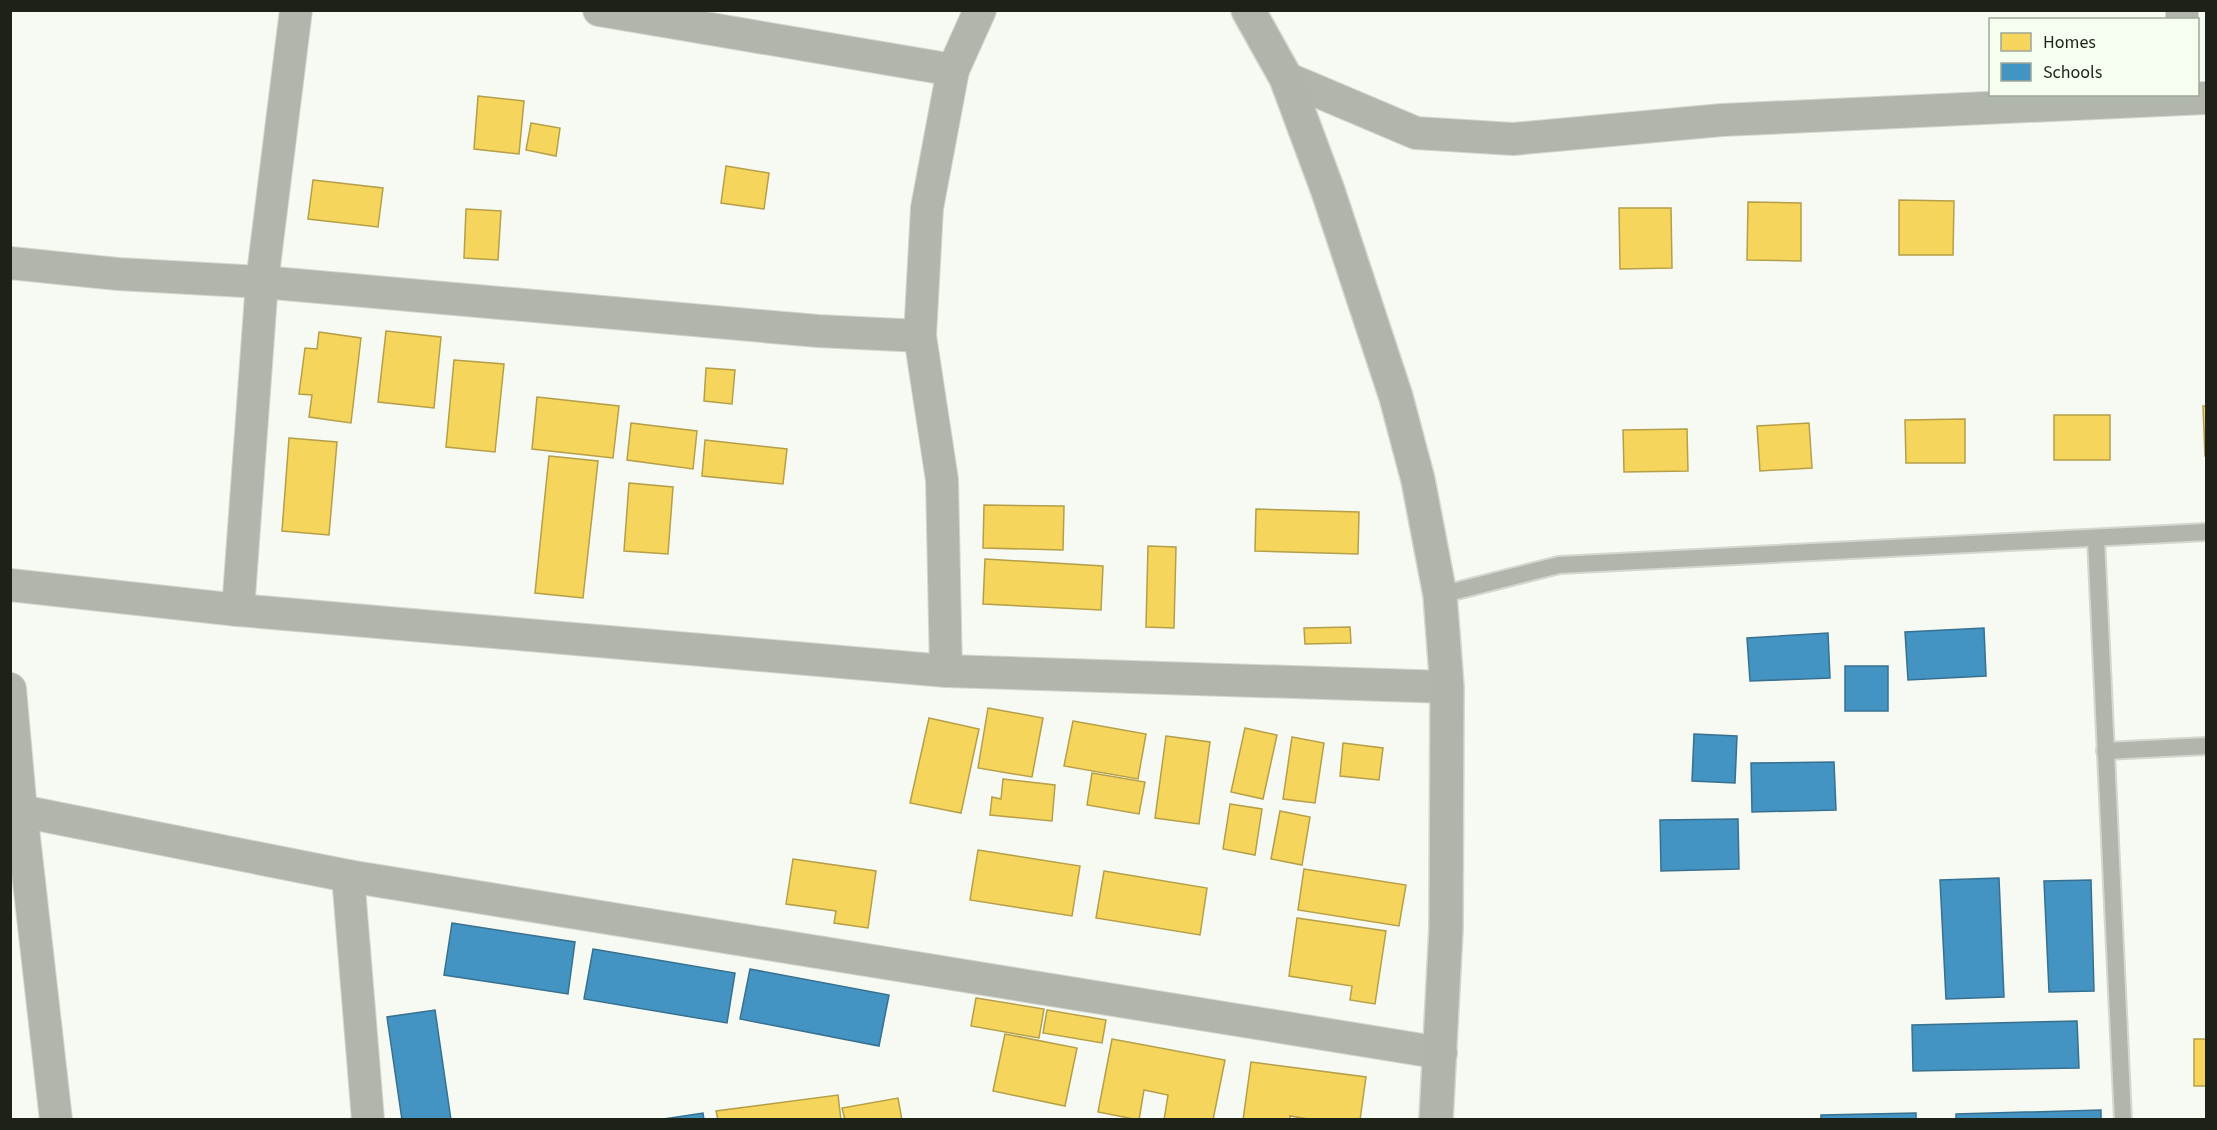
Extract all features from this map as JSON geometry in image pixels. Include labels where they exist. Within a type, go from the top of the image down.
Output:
[{"type":"main road","points":[[1248,10],[1286,78],[1328,191],[1396,396],[1418,480],[1440,595],[1447,687],[1446,929],[1436,1119]]},
{"type":"street","points":[[238,610],[262,282],[296,10]]},
{"type":"street","points":[[599,10],[953,70]]},
{"type":"street","points":[[946,671],[942,480],[920,336],[927,208],[953,70],[980,10]]},
{"type":"street","points":[[1286,78],[1416,133],[1514,139],[1722,120],[2191,97]]},
{"type":"street","points":[[10,262],[118,274],[262,282],[818,331],[920,336]]},
{"type":"street","points":[[10,585],[238,610],[946,671],[1447,687]]},
{"type":"street","points":[[10,689],[21,812],[56,1119]]},
{"type":"street","points":[[21,812],[348,876],[1441,1053]]},
{"type":"street","points":[[348,876],[368,1119]]},
{"type":"lane","points":[[1440,595],[1559,566],[2206,532]]},
{"type":"lane","points":[[2096,539],[2123,1119]]},
{"type":"lane","points":[[2106,751],[2206,746]]},
{"type":"building: Homes","points":[[478,96],[524,101],[519,154],[474,149]]},
{"type":"building: Homes","points":[[531,123],[560,128],[556,156],[526,150]]},
{"type":"building: Homes","points":[[726,166],[769,173],[764,209],[721,203]]},
{"type":"building: Homes","points":[[313,180],[383,188],[378,227],[308,219]]},
{"type":"building: Homes","points":[[1899,200],[1954,201],[1953,255],[1899,255]]},
{"type":"building: Homes","points":[[1748,202],[1801,203],[1801,261],[1747,260]]},
{"type":"building: Homes","points":[[1619,208],[1671,208],[1672,268],[1620,269]]},
{"type":"building: Homes","points":[[466,209],[501,211],[498,260],[464,258]]},
{"type":"building: Homes","points":[[386,331],[441,337],[434,408],[378,402]]},
{"type":"building: Homes","points":[[319,332],[361,338],[351,423],[309,417],[312,395],[299,394],[305,348],[317,349]]},
{"type":"building: Homes","points":[[454,360],[504,364],[495,452],[446,447]]},
{"type":"building: Homes","points":[[706,368],[735,370],[732,404],[704,401]]},
{"type":"building: Homes","points":[[537,397],[619,406],[613,458],[532,449]]},
{"type":"building: Homes","points":[[2203,406],[2206,406],[2206,456],[2205,456]]},
{"type":"building: Homes","points":[[2054,415],[2110,415],[2110,460],[2054,460]]},
{"type":"building: Homes","points":[[1965,419],[1965,463],[1906,463],[1905,420]]},
{"type":"building: Homes","points":[[631,423],[697,431],[693,469],[627,460]]},
{"type":"building: Homes","points":[[1809,423],[1812,468],[1760,471],[1757,426]]},
{"type":"building: Homes","points":[[1687,429],[1688,471],[1624,472],[1623,430]]},
{"type":"building: Homes","points":[[289,438],[337,442],[329,535],[282,531]]},
{"type":"building: Homes","points":[[705,440],[787,449],[783,484],[702,476]]},
{"type":"building: Homes","points":[[549,456],[598,461],[583,598],[535,593]]},
{"type":"building: Homes","points":[[629,483],[673,487],[668,554],[624,551]]},
{"type":"building: Homes","points":[[984,505],[1064,506],[1063,550],[983,548]]},
{"type":"building: Homes","points":[[1256,509],[1359,512],[1358,554],[1255,551]]},
{"type":"building: Homes","points":[[1148,546],[1176,547],[1174,628],[1146,627]]},
{"type":"building: Homes","points":[[985,559],[1103,566],[1101,610],[983,604]]},
{"type":"building: Homes","points":[[1350,627],[1351,643],[1305,644],[1304,628]]},
{"type":"building: Homes","points":[[988,708],[1043,718],[1032,777],[978,768]]},
{"type":"building: Homes","points":[[929,718],[979,729],[961,813],[910,803]]},
{"type":"building: Homes","points":[[1073,721],[1146,734],[1138,779],[1064,766]]},
{"type":"building: Homes","points":[[1245,728],[1277,735],[1263,799],[1231,792]]},
{"type":"building: Homes","points":[[1166,736],[1210,742],[1199,824],[1155,818]]},
{"type":"building: Homes","points":[[1292,737],[1324,743],[1315,803],[1283,799]]},
{"type":"building: Homes","points":[[1343,743],[1383,748],[1379,780],[1340,776]]},
{"type":"building: Homes","points":[[1092,773],[1145,782],[1139,814],[1087,805]]},
{"type":"building: Homes","points":[[1003,779],[1055,785],[1052,821],[990,815],[992,797],[1001,799]]},
{"type":"building: Homes","points":[[1230,804],[1262,809],[1255,855],[1223,849]]},
{"type":"building: Homes","points":[[1280,811],[1310,817],[1302,865],[1271,859]]},
{"type":"building: Homes","points":[[978,850],[1080,866],[1072,916],[970,900]]},
{"type":"building: Homes","points":[[793,859],[876,871],[868,928],[834,923],[836,911],[786,904]]},
{"type":"building: Homes","points":[[1304,869],[1406,885],[1399,926],[1298,910]]},
{"type":"building: Homes","points":[[1104,871],[1207,888],[1200,935],[1096,918]]},
{"type":"building: Homes","points":[[1297,918],[1386,931],[1375,1004],[1350,1000],[1352,986],[1289,976]]},
{"type":"building: Homes","points":[[976,998],[1044,1009],[1039,1038],[971,1026]]},
{"type":"building: Homes","points":[[1047,1010],[1106,1020],[1102,1043],[1043,1033]]},
{"type":"building: Homes","points":[[1005,1034],[1077,1048],[1065,1106],[993,1091]]},
{"type":"building: Homes","points":[[1112,1039],[1225,1060],[1213,1120],[1164,1120],[1168,1095],[1144,1090],[1139,1120],[1098,1112]]},
{"type":"building: Homes","points":[[2194,1039],[2206,1039],[2206,1086],[2194,1086]]},
{"type":"building: Homes","points":[[1251,1062],[1366,1077],[1360,1120],[1314,1120],[1290,1116],[1290,1120],[1243,1120]]},
{"type":"building: Homes","points":[[838,1095],[841,1120],[718,1120],[716,1111]]},
{"type":"building: Homes","points":[[898,1098],[902,1120],[845,1120],[842,1108]]},
{"type":"building: Schools","points":[[1984,628],[1986,676],[1908,680],[1905,632]]},
{"type":"building: Schools","points":[[1828,633],[1830,678],[1750,681],[1747,638]]},
{"type":"building: Schools","points":[[1845,666],[1888,666],[1888,711],[1845,711]]},
{"type":"building: Schools","points":[[1694,734],[1737,736],[1735,783],[1692,781]]},
{"type":"building: Schools","points":[[1834,762],[1836,810],[1752,812],[1751,763]]},
{"type":"building: Schools","points":[[1738,819],[1739,869],[1661,871],[1660,820]]},
{"type":"building: Schools","points":[[1999,878],[2004,997],[1946,999],[1940,880]]},
{"type":"building: Schools","points":[[2091,880],[2094,991],[2049,992],[2044,881]]},
{"type":"building: Schools","points":[[452,923],[575,942],[568,994],[444,975]]},
{"type":"building: Schools","points":[[593,949],[735,973],[727,1023],[584,999]]},
{"type":"building: Schools","points":[[750,969],[889,995],[879,1046],[740,1019]]},
{"type":"building: Schools","points":[[435,1010],[451,1120],[402,1120],[387,1017]]},
{"type":"building: Schools","points":[[2077,1021],[2079,1068],[1913,1071],[1912,1025]]},
{"type":"building: Schools","points":[[2101,1110],[2101,1120],[1956,1120],[1956,1114]]},
{"type":"building: Schools","points":[[703,1113],[704,1120],[657,1120]]},
{"type":"building: Schools","points":[[1916,1113],[1916,1120],[1821,1120],[1821,1115]]}]
